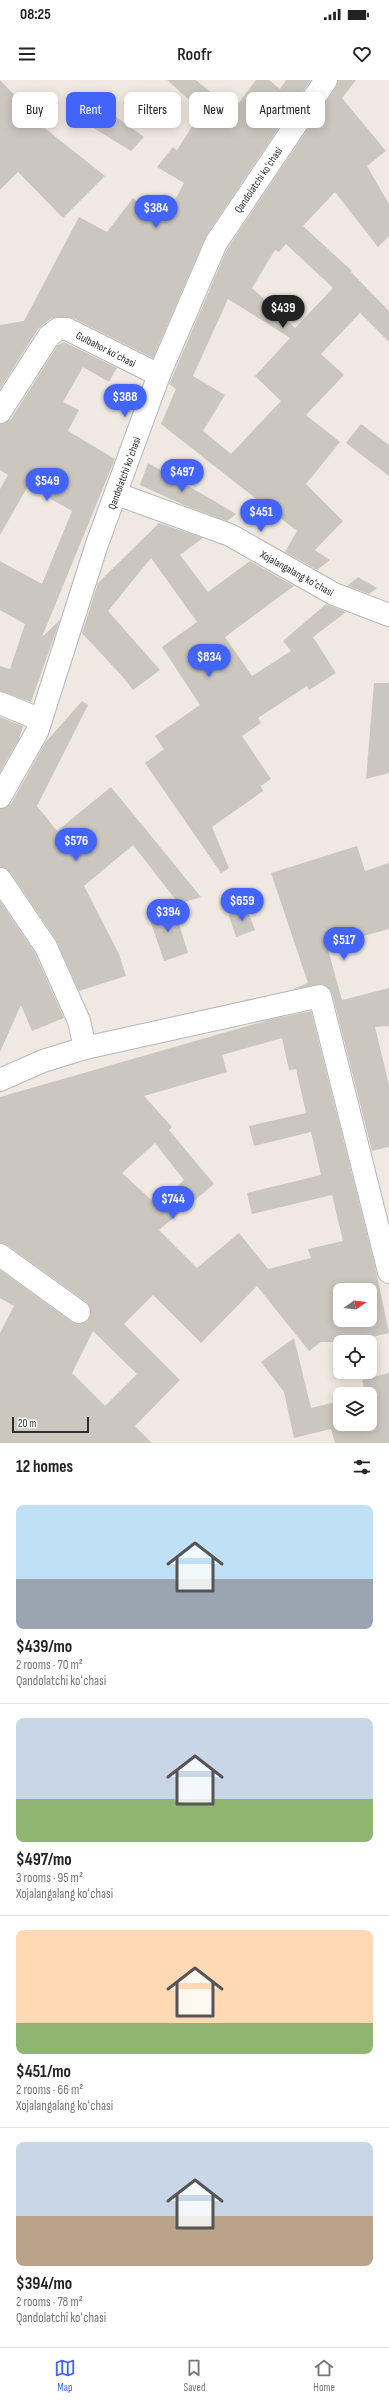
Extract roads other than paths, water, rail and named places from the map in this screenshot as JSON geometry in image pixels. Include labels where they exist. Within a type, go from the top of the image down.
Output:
[{"type":"street","name":"Qandolatchi koʻchasi","points":[[0,797],[37,732],[97,544],[117,494],[159,376],[216,243],[326,80]]},
{"type":"street","name":"Gulbahor koʻchasi","points":[[0,412],[49,336],[58,329],[67,329],[159,376]]},
{"type":"street","name":"Xojalangalang koʻchasi","points":[[117,494],[230,535],[334,594],[389,615]]},
{"type":"street","points":[[0,702],[41,720]]},
{"type":"street","points":[[0,879],[46,947],[79,1021],[85,1048]]},
{"type":"street","points":[[0,1080],[43,1061],[85,1048],[320,996],[389,1272]]},
{"type":"street","points":[[0,1255],[79,1312]]}]
